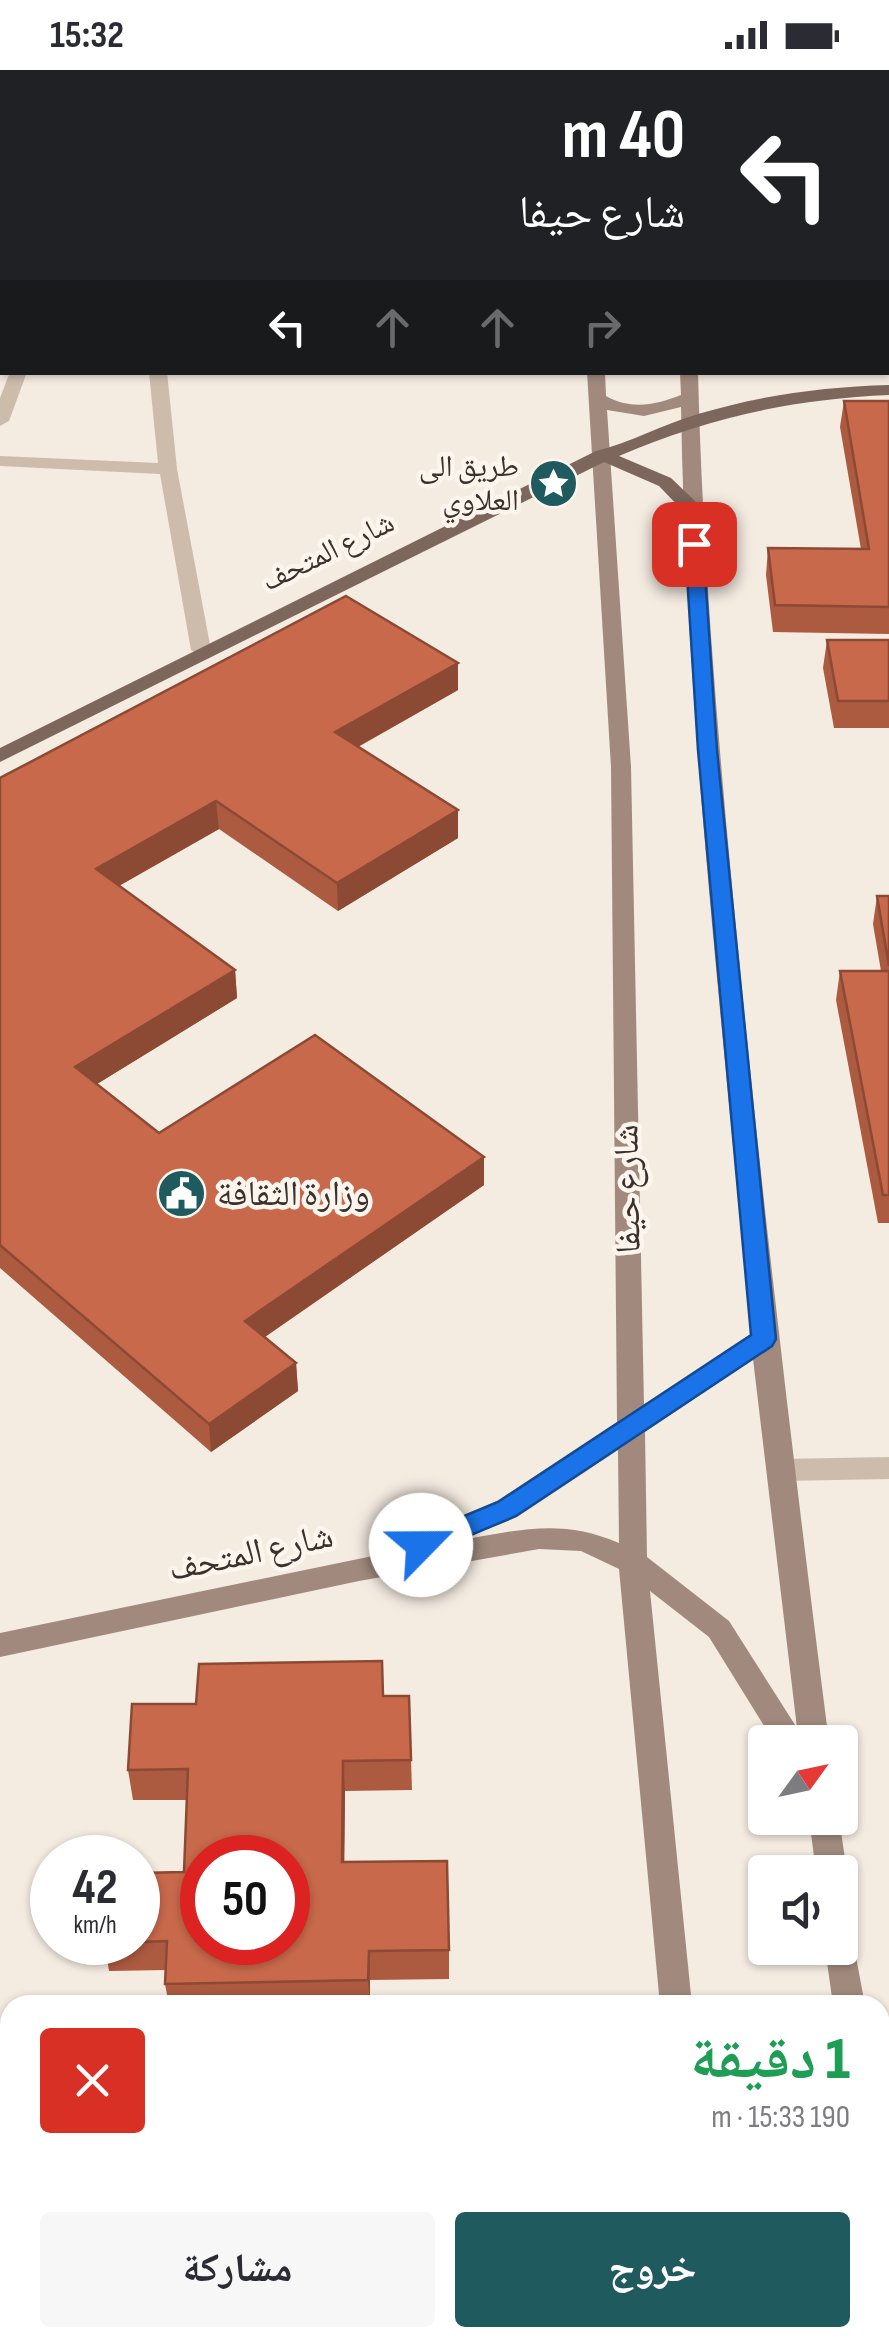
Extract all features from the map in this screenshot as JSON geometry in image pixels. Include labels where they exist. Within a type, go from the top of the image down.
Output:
[{"type":"main road","name":"شارع حيفا","points":[[596,375],[621,767],[633,1562],[675,1995]]},
{"type":"main road","points":[[689,375],[692,509],[708,750],[764,1339],[812,1725]]},
{"type":"main road","name":"شارع المتحف","points":[[0,756],[202,650],[602,455],[691,420],[804,394],[844,389],[889,390]]},
{"type":"main road","points":[[598,398],[617,408],[638,411],[671,406],[691,397]]},
{"type":"main road","points":[[602,455],[665,482],[692,509]]},
{"type":"main road","points":[[359,1568],[507,1509],[764,1339]]},
{"type":"main road","name":"شارع المتحف","points":[[0,1645],[359,1568],[539,1538],[584,1540],[633,1562],[720,1629],[779,1725]]},
{"type":"main road","points":[[843,1965],[847,1995]]},
{"type":"street","points":[[0,421],[17,375]]},
{"type":"street","points":[[158,375],[168,469],[202,650]]},
{"type":"street","points":[[0,460],[168,469]]},
{"type":"street","points":[[781,1470],[889,1468]]},
{"type":"building","points":[[844,401],[889,401],[889,607],[775,605],[768,548],[869,549]]},
{"type":"building","points":[[346,596],[458,663],[335,732],[458,810],[337,883],[216,801],[96,869],[235,970],[75,1067],[159,1133],[315,1035],[484,1157],[245,1321],[296,1363],[209,1424],[0,1245],[0,778]]},
{"type":"building","points":[[827,640],[889,640],[889,701],[838,701]]},
{"type":"building","points":[[877,896],[889,896],[889,966]]},
{"type":"building","points":[[840,971],[889,971],[889,1195],[883,1195]]},
{"type":"building","points":[[382,1661],[383,1696],[409,1696],[411,1760],[343,1761],[342,1862],[447,1861],[449,1950],[369,1951],[368,1980],[165,1984],[167,1941],[160,1941],[160,1873],[180,1872],[180,1965],[310,1965],[310,1835],[185,1835],[188,1769],[128,1770],[132,1704],[196,1704],[199,1664]]},
{"type":"place","name":"طريق الى العلاوي","points":[[554,484]]},
{"type":"place","name":"وزارة الثقافة","points":[[182,1194]]},
{"type":"route","points":[[421,1545],[507,1509],[764,1339],[708,750],[694,544]]}]
